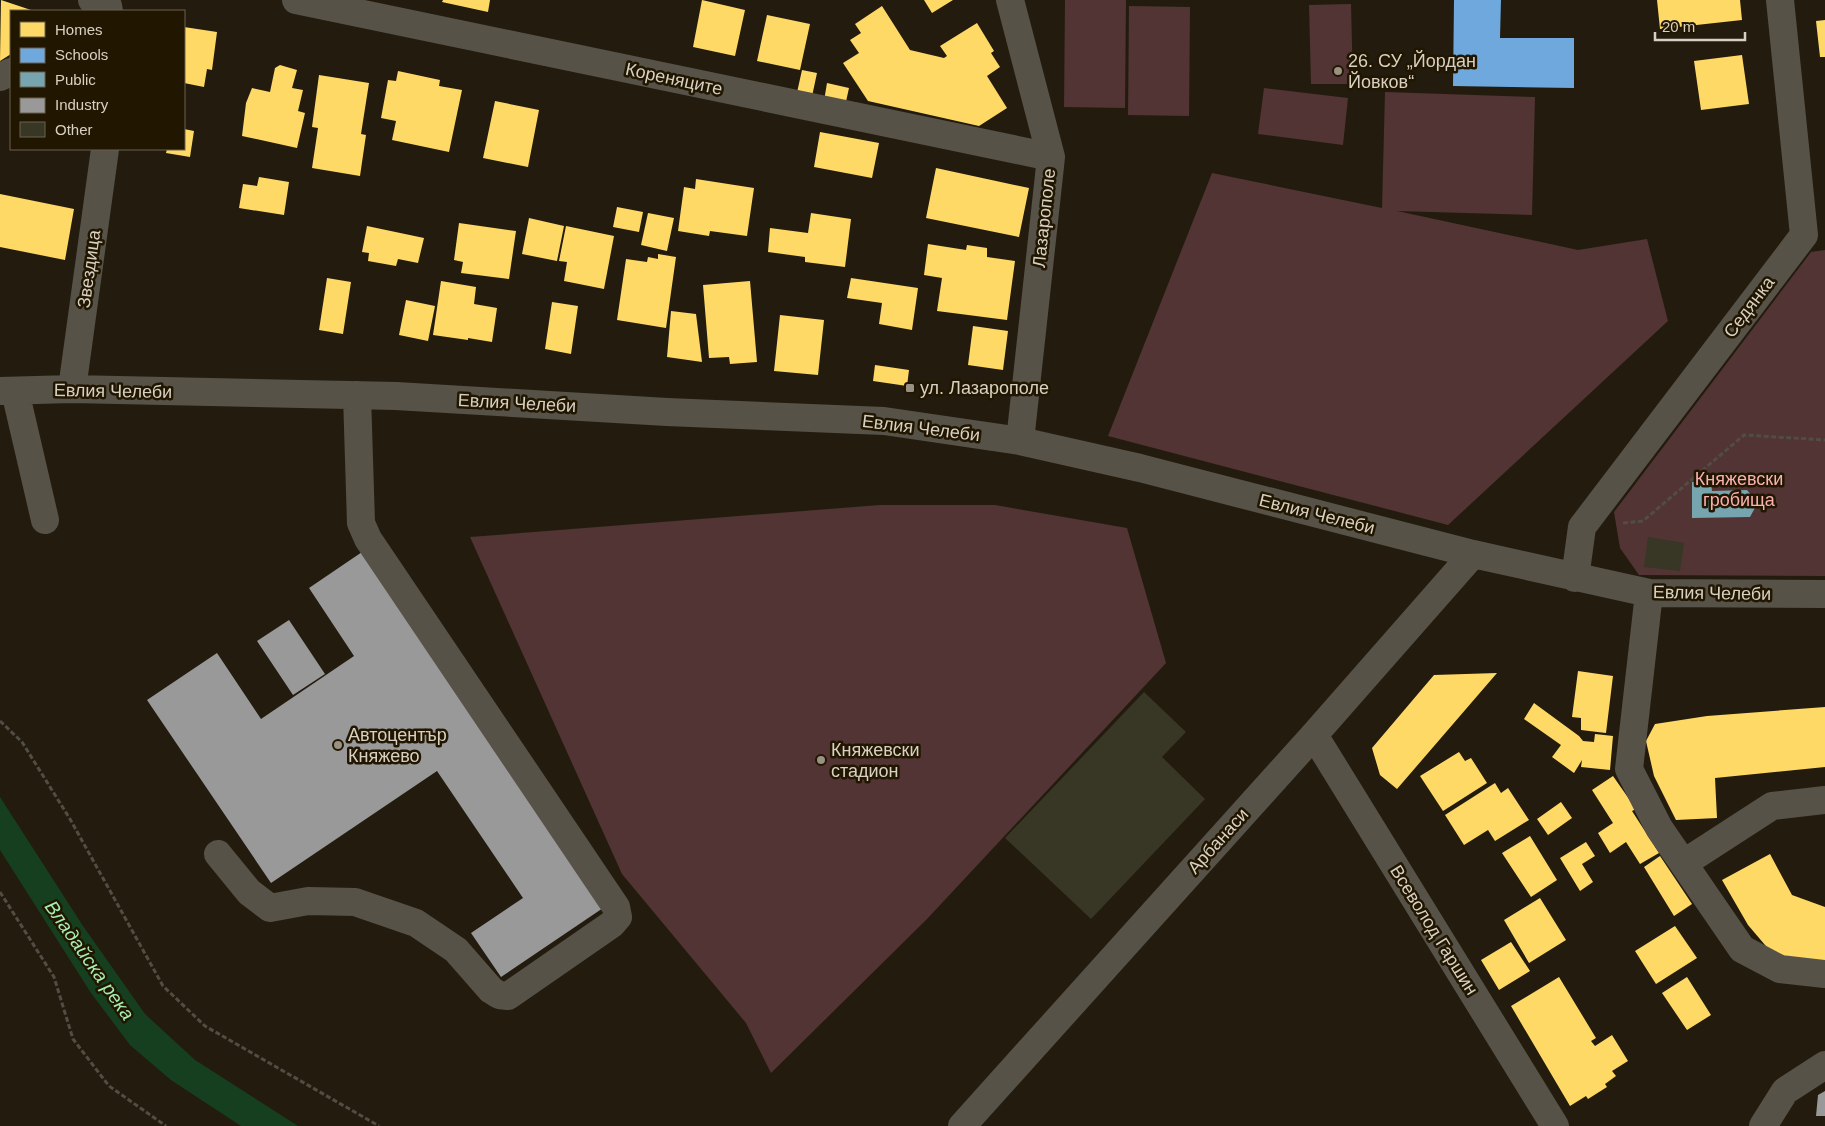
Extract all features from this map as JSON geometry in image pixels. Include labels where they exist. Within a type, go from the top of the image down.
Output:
[{"type":"street","name":"Кореняците","points":[[296,0],[1051,157]]},
{"type":"street","name":"Лазарополе","points":[[1010,0],[1051,157],[1020,441]]},
{"type":"street","name":"Седянка","points":[[1575,578],[1582,527],[1814,234],[1780,0]]},
{"type":"street","name":"Звездица","points":[[72,390],[105,150]]},
{"type":"street","name":"Евлия Челеби","points":[[8,391],[72,390],[357,395],[884,421],[1020,441],[1140,468],[1472,554],[1649,593],[1825,594]]},
{"type":"street","points":[[8,391],[45,520]]},
{"type":"street","points":[[218,854],[249,892],[270,908],[308,901],[355,902],[416,924],[456,950],[491,990],[498,995],[508,996],[612,924],[618,917],[616,907],[368,539],[361,523],[357,395]]},
{"type":"street","name":"Арбанаси","points":[[962,1126],[1314,735],[1472,554]]},
{"type":"street","points":[[1649,593],[1629,769],[1659,828],[1742,949],[1780,970],[1825,974]]},
{"type":"street","name":"Всеволод Гаршин","points":[[1314,735],[1555,1126]]},
{"type":"street","points":[[1684,863],[1772,806],[1825,800]]},
{"type":"street","points":[[1763,1126],[1785,1092],[1825,1065]]},
{"type":"path","points":[[1582,527],[1643,521],[1744,435],[1825,440]]},
{"type":"path","points":[[0,721],[22,742],[70,819],[163,986],[205,1026],[379,1126]]},
{"type":"path","points":[[0,892],[54,977],[74,1039],[109,1086],[166,1126]]},
{"type":"green space","points":[[1065,0],[1126,0],[1125,108],[1064,107]]},
{"type":"green space","points":[[1351,4],[1353,84],[1311,84],[1309,5]]},
{"type":"green space","points":[[1129,6],[1190,7],[1189,116],[1128,115]]},
{"type":"green space","points":[[1264,88],[1348,98],[1343,145],[1258,134]]},
{"type":"green space","points":[[1385,92],[1535,97],[1532,215],[1397,211],[1578,250],[1647,239],[1668,321],[1448,525],[1108,436],[1212,173],[1382,208]]},
{"type":"green space","name":"Княжевски гробища","points":[[1825,250],[1825,576],[1639,575],[1620,548],[1614,512],[1811,252]]},
{"type":"green space","points":[[880,505],[995,505],[1127,528],[1166,663],[927,919],[771,1073],[746,1023],[622,874],[470,537]]},
{"type":"water","name":"Владайска река","points":[[0,797],[83,926],[145,1014],[195,1060],[298,1126],[241,1126],[171,1080],[130,1045],[91,993],[0,850]]},
{"type":"building: Homes","points":[[1,0],[31,10],[10,10],[10,55],[0,61]]},
{"type":"building: Homes","points":[[443,0],[490,0],[488,12],[442,2]]},
{"type":"building: Homes","points":[[702,0],[745,10],[735,56],[693,47]]},
{"type":"building: Homes","points":[[924,0],[953,0],[932,13]]},
{"type":"building: Homes","points":[[1657,0],[1740,0],[1742,20],[1660,29]]},
{"type":"building: Homes","points":[[882,6],[910,50],[944,58],[947,56],[940,46],[977,23],[994,51],[991,53],[1000,67],[987,76],[1007,108],[979,126],[868,101],[843,63],[859,53],[850,40],[861,33],[855,24]]},
{"type":"building: Homes","points":[[767,15],[810,24],[800,70],[757,61]]},
{"type":"building: Homes","points":[[1825,20],[1825,57],[1820,57],[1816,21]]},
{"type":"building: Homes","points":[[185,27],[217,32],[212,70],[207,69],[204,87],[185,83]]},
{"type":"building: Homes","points":[[1742,55],[1749,104],[1701,110],[1694,61]]},
{"type":"building: Homes","points":[[280,65],[297,70],[292,88],[303,90],[298,111],[305,113],[297,148],[242,136],[246,103],[252,88],[270,92],[275,68]]},
{"type":"building: Homes","points":[[802,70],[817,73],[811,101],[796,97]]},
{"type":"building: Homes","points":[[398,71],[440,80],[439,86],[462,90],[449,152],[392,140],[396,121],[381,118],[388,80],[396,81]]},
{"type":"building: Homes","points":[[319,75],[369,83],[361,134],[366,135],[360,176],[312,168],[318,128],[312,127]]},
{"type":"building: Homes","points":[[827,83],[849,88],[845,106],[824,101]]},
{"type":"building: Homes","points":[[495,101],[539,110],[528,167],[483,158]]},
{"type":"building: Homes","points":[[185,129],[194,131],[190,157],[166,153],[167,150],[185,150]]},
{"type":"building: Homes","points":[[820,132],[879,143],[872,178],[814,167]]},
{"type":"building: Homes","points":[[936,168],[1029,188],[1019,237],[926,218]]},
{"type":"building: Homes","points":[[259,177],[289,182],[284,215],[239,208],[243,184],[257,186]]},
{"type":"building: Homes","points":[[696,179],[754,188],[747,236],[710,231],[709,236],[678,231],[684,187],[695,189]]},
{"type":"building: Homes","points":[[0,194],[74,209],[65,260],[0,247]]},
{"type":"building: Homes","points":[[617,207],[643,212],[639,232],[613,227]]},
{"type":"building: Homes","points":[[648,213],[674,218],[667,251],[641,245]]},
{"type":"building: Homes","points":[[811,213],[851,219],[845,267],[805,262],[805,257],[768,252],[770,228],[808,233]]},
{"type":"building: Homes","points":[[529,218],[564,226],[557,261],[522,254]]},
{"type":"building: Homes","points":[[459,223],[516,231],[509,279],[461,273],[463,262],[454,260]]},
{"type":"building: Homes","points":[[367,226],[424,238],[418,263],[398,259],[396,266],[368,261],[369,253],[362,252]]},
{"type":"building: Homes","points":[[566,226],[614,236],[604,289],[564,281],[567,262],[559,261]]},
{"type":"building: Homes","points":[[928,244],[966,250],[967,245],[987,248],[987,257],[1015,261],[1007,320],[937,311],[942,278],[924,275]]},
{"type":"building: Homes","points":[[658,254],[676,257],[666,328],[617,320],[626,259],[647,262],[648,257],[658,259]]},
{"type":"building: Homes","points":[[327,278],[351,282],[343,334],[319,330]]},
{"type":"building: Homes","points":[[851,278],[918,288],[912,330],[879,324],[882,303],[847,298]]},
{"type":"building: Homes","points":[[441,281],[476,287],[474,304],[497,308],[492,342],[433,335]]},
{"type":"building: Homes","points":[[750,281],[757,362],[730,364],[729,357],[709,358],[703,285]]},
{"type":"building: Homes","points":[[406,300],[435,306],[428,341],[399,335]]},
{"type":"building: Homes","points":[[552,302],[578,306],[571,354],[545,349]]},
{"type":"building: Homes","points":[[671,311],[696,314],[702,362],[667,357]]},
{"type":"building: Homes","points":[[780,315],[824,320],[818,375],[774,371]]},
{"type":"building: Homes","points":[[973,326],[1008,331],[1003,370],[968,365]]},
{"type":"building: Homes","points":[[875,365],[909,370],[907,386],[873,381]]},
{"type":"building: Homes","points":[[1578,671],[1613,676],[1606,733],[1581,730],[1581,718],[1572,717]]},
{"type":"building: Homes","points":[[1497,673],[1397,789],[1380,775],[1372,748],[1434,675]]},
{"type":"building: Homes","points":[[1534,703],[1583,741],[1594,742],[1595,734],[1613,736],[1610,770],[1581,767],[1582,760],[1574,773],[1552,757],[1561,745],[1524,719]]},
{"type":"building: Homes","points":[[1825,707],[1825,767],[1715,778],[1717,818],[1676,820],[1654,776],[1646,741],[1655,724],[1707,716]]},
{"type":"building: Homes","points":[[1459,752],[1465,761],[1471,758],[1487,783],[1443,811],[1420,776]]},
{"type":"building: Homes","points":[[1613,776],[1636,809],[1632,811],[1659,853],[1640,864],[1626,842],[1610,853],[1598,833],[1613,823],[1592,790]]},
{"type":"building: Homes","points":[[1495,783],[1501,793],[1508,788],[1529,820],[1495,841],[1488,830],[1464,845],[1445,815]]},
{"type":"building: Homes","points":[[1561,802],[1572,818],[1548,835],[1537,819]]},
{"type":"building: Homes","points":[[1530,836],[1557,880],[1531,897],[1502,853]]},
{"type":"building: Homes","points":[[1586,842],[1595,856],[1582,864],[1593,882],[1580,891],[1560,858]]},
{"type":"building: Homes","points":[[1770,854],[1792,895],[1825,907],[1825,966],[1818,966],[1771,952],[1748,925],[1722,880]]},
{"type":"building: Homes","points":[[1660,856],[1692,904],[1674,916],[1644,867]]},
{"type":"building: Homes","points":[[1540,898],[1566,940],[1529,963],[1504,920]]},
{"type":"building: Homes","points":[[1675,926],[1697,958],[1656,984],[1635,951]]},
{"type":"building: Homes","points":[[1511,942],[1530,971],[1499,990],[1481,960]]},
{"type":"building: Homes","points":[[1559,977],[1596,1038],[1591,1041],[1595,1046],[1612,1035],[1628,1061],[1612,1071],[1616,1076],[1605,1084],[1607,1087],[1588,1099],[1586,1096],[1570,1106],[1511,1006]]},
{"type":"building: Homes","points":[[1687,977],[1711,1015],[1687,1030],[1662,993]]},
{"type":"building: Schools","points":[[1454,0],[1501,0],[1500,38],[1574,38],[1574,88],[1453,86]]},
{"type":"building: Public","points":[[1692,482],[1711,482],[1712,491],[1747,490],[1754,499],[1756,506],[1750,517],[1692,518]]},
{"type":"building: Industry","name":"Автоцентър Княжево","points":[[365,550],[606,906],[501,977],[471,933],[523,898],[437,771],[271,883],[147,700],[217,653],[261,719],[354,656],[309,588]]},
{"type":"building: Industry","points":[[289,620],[325,674],[293,695],[257,641]]},
{"type":"building: Industry","points":[[1825,1091],[1825,1116],[1816,1116],[1818,1095]]},
{"type":"building: Other","points":[[1648,537],[1684,543],[1680,571],[1644,567]]},
{"type":"building: Other","points":[[1144,692],[1186,732],[1162,757],[1205,799],[1091,919],[1005,838]]},
{"type":"place","name":"26. СУ „Йордан Йовков“","points":[[1338,71]]},
{"type":"place","name":"ул. Лазарополе","points":[[910,388]]},
{"type":"place","name":"Автоцентър Княжево","points":[[338,745]]},
{"type":"place","name":"Княжевски стадион","points":[[821,760]]}]
